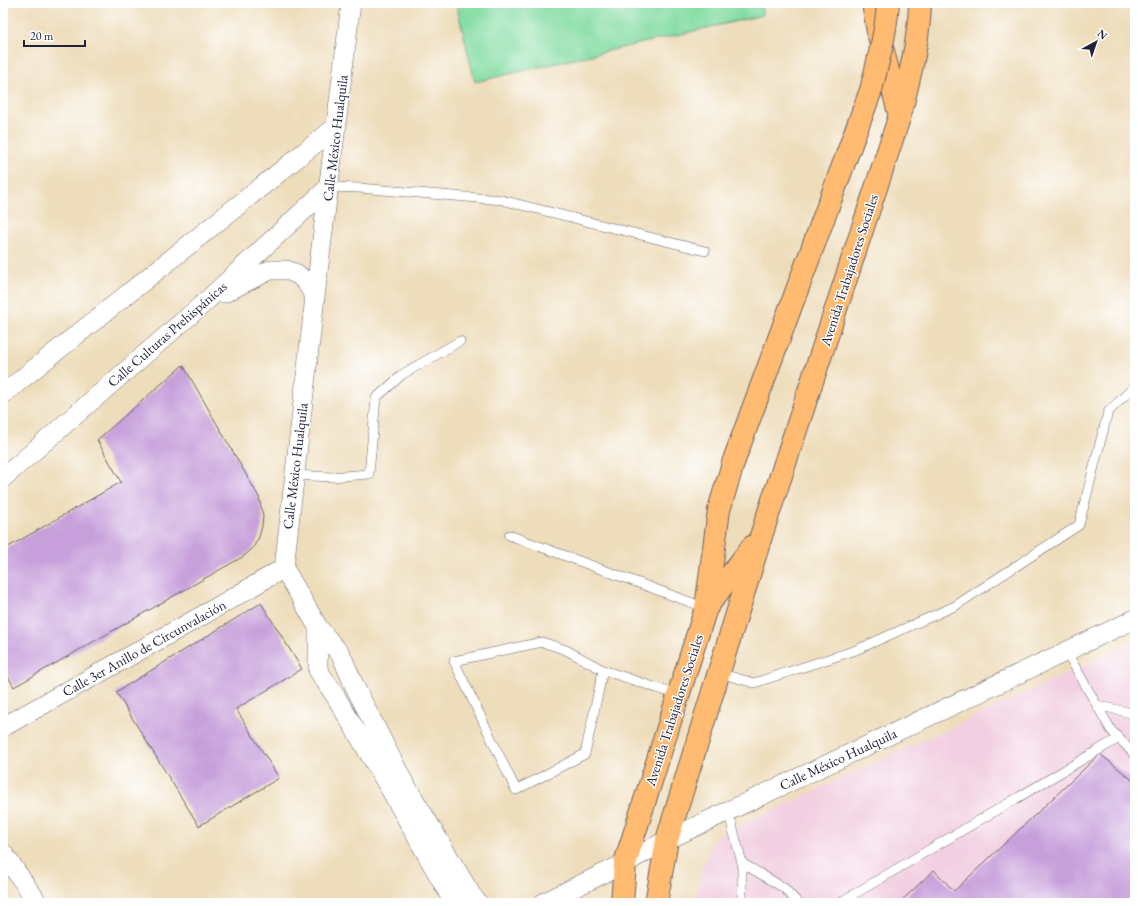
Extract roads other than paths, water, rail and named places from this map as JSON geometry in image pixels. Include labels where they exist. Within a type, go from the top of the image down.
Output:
[{"type":"main road","points":[[873,3],[878,32],[900,115]]},
{"type":"main road","points":[[706,608],[719,510],[734,460],[871,90],[886,28],[888,3]]},
{"type":"main road","name":"Avenida Trabajadores Sociales","points":[[656,903],[667,840],[762,533],[900,115],[915,54],[920,20],[920,3]]},
{"type":"main road","name":"Avenida Trabajadores Sociales","points":[[622,903],[625,863],[706,608],[762,533]]},
{"type":"street","name":"Calle México Hualquila","points":[[284,568],[351,3]]},
{"type":"street","points":[[3,394],[337,126]]},
{"type":"street","name":"Calle Culturas Prehispánicas","points":[[3,478],[204,303],[329,187]]},
{"type":"street","points":[[204,303],[270,270],[286,270],[297,274],[306,282],[315,297]]},
{"type":"street","points":[[284,568],[318,627],[341,656],[397,785],[454,903]]},
{"type":"street","name":"Calle 3er Anillo de Circunvalación","points":[[3,727],[206,614],[284,568]]},
{"type":"street","name":"Calle México Hualquila","points":[[543,903],[625,863],[667,840],[1135,619]]},
{"type":"street","points":[[318,627],[318,670],[397,785],[470,901]]},
{"type":"street","points":[[336,698],[354,687]]},
{"type":"street","points":[[3,853],[38,903]]},
{"type":"lane","points":[[329,187],[359,188],[502,200],[705,251]]},
{"type":"lane","points":[[294,475],[331,477],[369,474],[376,398],[403,374],[460,340]]},
{"type":"lane","points":[[719,673],[754,683],[856,650],[955,606],[1079,525],[1108,412],[1135,386]]},
{"type":"lane","points":[[509,535],[706,608]]},
{"type":"lane","points":[[603,670],[585,754],[516,790],[454,660],[542,642],[566,650],[603,670],[678,696]]},
{"type":"lane","points":[[1066,651],[1111,730],[1135,755]]},
{"type":"lane","points":[[1097,706],[1135,714]]},
{"type":"lane","points":[[839,903],[1119,738]]},
{"type":"lane","points":[[728,811],[742,863],[742,903]]},
{"type":"lane","points":[[742,863],[784,888],[798,903]]}]
